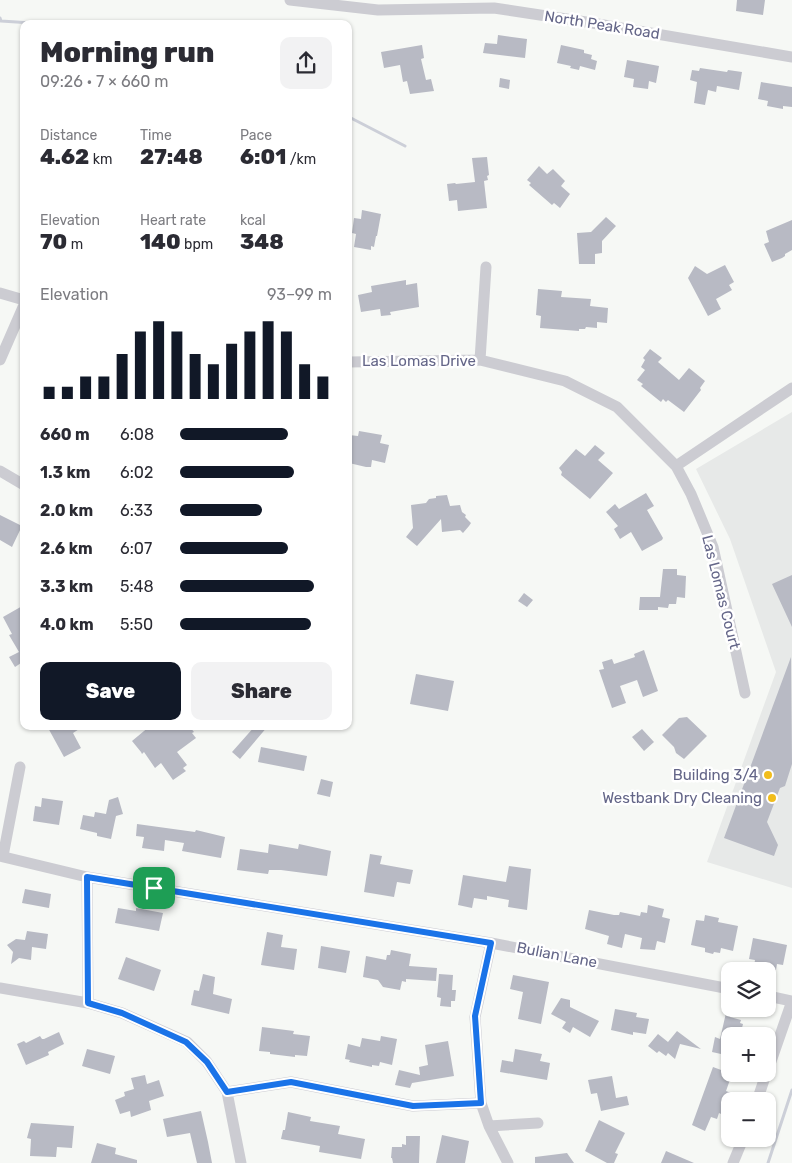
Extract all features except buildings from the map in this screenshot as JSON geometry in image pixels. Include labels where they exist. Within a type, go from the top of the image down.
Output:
[{"type":"street","name":"North Peak Road","points":[[290,0],[378,10],[494,8],[792,57]]},
{"type":"street","points":[[480,360],[486,267]]},
{"type":"street","points":[[0,292],[20,299]]},
{"type":"street","points":[[0,360],[20,314]]},
{"type":"street","name":"Las Lomas Drive","points":[[352,362],[480,360],[565,381],[617,407],[676,466]]},
{"type":"street","points":[[676,466],[792,388]]},
{"type":"street","name":"Las Lomas Court","points":[[676,466],[691,494],[713,547],[745,693]]},
{"type":"street","points":[[0,471],[20,483]]},
{"type":"street","points":[[1,856],[20,767]]},
{"type":"street","name":"Bulian Lane","points":[[1,856],[87,877],[491,943],[721,987]]},
{"type":"street","points":[[87,877],[88,1003]]},
{"type":"street","points":[[491,943],[475,1016],[481,1103],[489,1126],[508,1163]]},
{"type":"street","points":[[0,988],[88,1003],[122,1013],[186,1042],[207,1062],[227,1092],[241,1163]]},
{"type":"street","points":[[776,998],[792,1001],[776,1047]]},
{"type":"street","points":[[227,1092],[291,1082],[413,1106],[481,1103]]},
{"type":"street","points":[[489,1126],[538,1123]]},
{"type":"street","points":[[733,1163],[740,1147]]},
{"type":"shaded area","points":[[792,412],[792,888],[707,862],[776,672],[730,539],[696,469]]},
{"type":"waterway","points":[[0,18],[1,21],[20,22]]},
{"type":"waterway","points":[[352,119],[405,146]]},
{"type":"waterway","points":[[768,1163],[792,1090]]},
{"type":"place","name":"Building 3/4","points":[[768,775]]},
{"type":"place","name":"Westbank Dry Cleaning","points":[[772,798]]},
{"type":"route","points":[[87,877],[154,888],[491,943],[475,1016],[481,1103],[413,1106],[291,1082],[227,1092],[207,1062],[186,1042],[122,1013],[88,1003],[87,877]]}]
